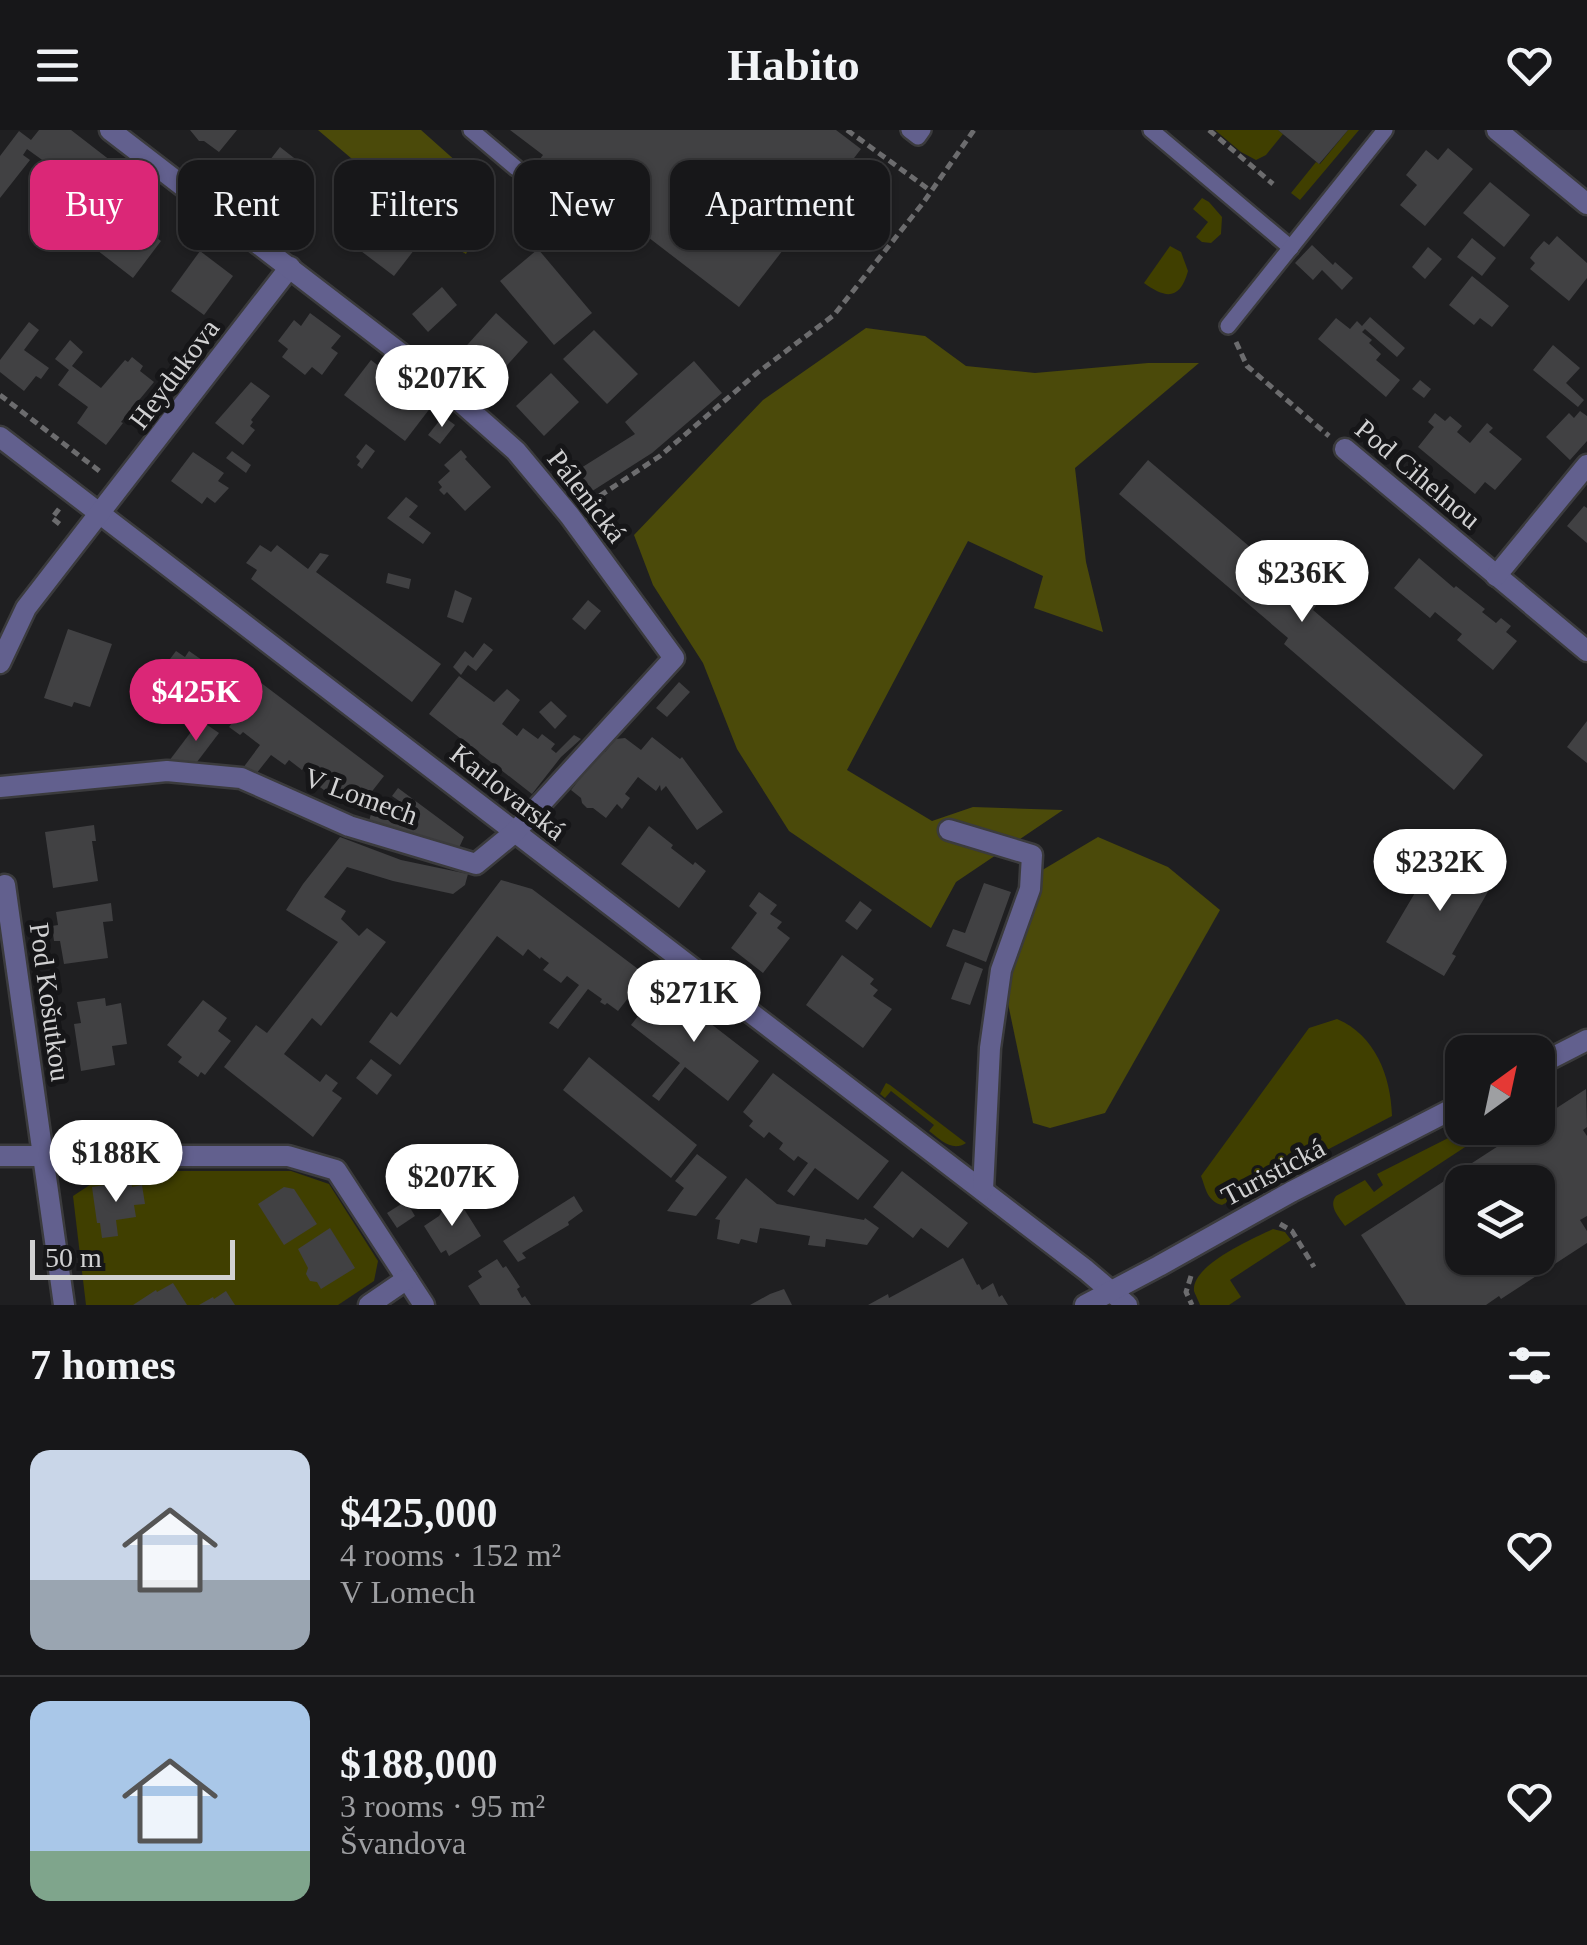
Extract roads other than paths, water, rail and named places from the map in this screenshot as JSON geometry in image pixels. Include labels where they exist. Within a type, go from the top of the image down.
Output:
[{"type":"street","name":"Pálenická","points":[[110,130],[439,382],[516,450],[570,516],[674,658],[515,832]]},
{"type":"street","points":[[1497,130],[1587,204]]},
{"type":"street","name":"Heydukova","points":[[101,514],[290,267]]},
{"type":"street","name":"Karlovarská","points":[[0,437],[1119,1298]]},
{"type":"street","name":"Pod Cihelnou","points":[[1346,449],[1587,651]]},
{"type":"street","points":[[1496,576],[1587,465]]},
{"type":"street","points":[[0,663],[26,608],[101,514]]},
{"type":"street","name":"V Lomech","points":[[0,787],[167,771],[241,778],[350,826],[476,864],[515,832]]},
{"type":"street","points":[[949,830],[1032,855],[1030,889],[998,990],[990,1048],[983,1190]]},
{"type":"street","name":"Pod Košutkou","points":[[5,885],[64,1305]]},
{"type":"street","points":[[1555,1056],[1587,1040]]},
{"type":"street","name":"Turistická","points":[[1085,1305],[1119,1298],[1291,1192],[1445,1113]]},
{"type":"street","points":[[0,1156],[288,1156],[336,1170],[424,1305]]},
{"type":"street","points":[[369,1305],[407,1279]]},
{"type":"lane","points":[[471,130],[514,166]]},
{"type":"lane","points":[[910,130],[918,136],[923,130]]},
{"type":"lane","points":[[1151,130],[1290,248]]},
{"type":"lane","points":[[1228,326],[1385,130]]}]
